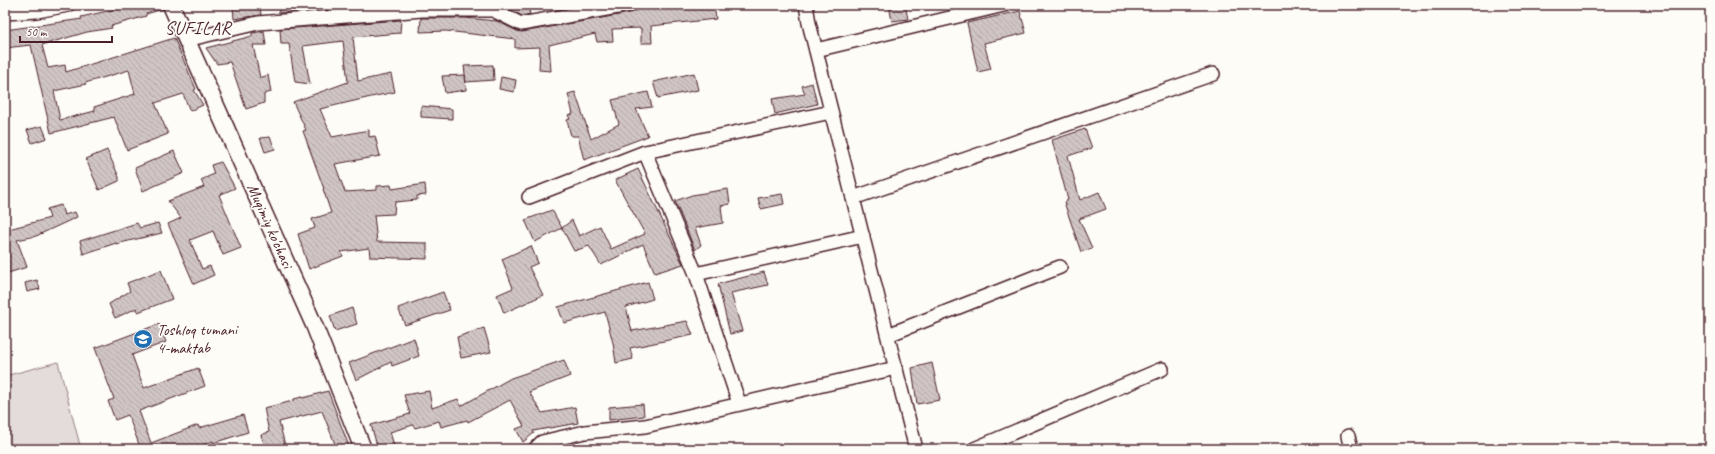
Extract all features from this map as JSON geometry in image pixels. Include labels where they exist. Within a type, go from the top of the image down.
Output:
[{"type":"street","points":[[5,13],[68,5]]},
{"type":"street","name":"Muqimiy ko'chasi","points":[[171,5],[314,325],[363,449]]},
{"type":"street","points":[[186,40],[258,23],[414,10],[493,10],[522,24],[629,5]]},
{"type":"street","points":[[806,5],[831,112],[916,449]]},
{"type":"street","points":[[816,50],[972,9],[1004,5]]},
{"type":"street","points":[[853,198],[1213,74]]},
{"type":"street","points":[[529,197],[645,152],[831,112]]},
{"type":"street","points":[[645,152],[696,274],[739,404]]},
{"type":"street","points":[[696,274],[863,236]]},
{"type":"street","points":[[888,335],[1060,267]]},
{"type":"street","points":[[535,449],[542,442],[585,432],[645,426],[896,368]]},
{"type":"street","points":[[974,449],[1162,369]]},
{"type":"shaded area","points":[[58,362],[81,449],[5,449],[5,376]]},
{"type":"building","points":[[134,5],[162,5],[163,9],[146,14],[146,16],[111,26],[112,28],[87,32],[42,45],[48,68],[65,65],[66,72],[174,38],[196,89],[194,90],[203,105],[190,111],[183,94],[155,103],[168,134],[127,150],[114,117],[51,133],[31,45],[5,48],[5,30],[82,19],[81,17]],"holes":[[[129,70],[135,94],[94,107],[95,111],[60,120],[54,91],[86,84],[85,83]]]},
{"type":"building","points":[[278,5],[350,5],[350,8],[279,13]]},
{"type":"building","points":[[508,5],[528,5],[530,14],[522,16],[508,8]]},
{"type":"building","points":[[671,5],[714,5],[716,19],[651,26],[652,43],[641,43],[641,28],[612,29],[613,41],[597,42],[595,34],[549,45],[551,71],[539,70],[540,47],[515,48],[515,39],[446,31],[420,32],[421,18],[465,18],[497,21],[522,32],[630,13],[640,9]]},
{"type":"building","points":[[889,5],[905,5],[908,19],[892,21]]},
{"type":"building","points":[[260,6],[261,15],[234,19],[233,7]]},
{"type":"building","points":[[1020,11],[1026,33],[984,43],[991,69],[978,72],[967,23]]},
{"type":"building","points":[[401,20],[400,33],[353,37],[358,81],[391,74],[395,92],[320,109],[332,137],[369,130],[369,137],[375,136],[380,156],[335,164],[345,192],[377,190],[377,186],[391,185],[392,189],[425,184],[426,195],[417,196],[417,200],[395,202],[394,214],[374,215],[377,242],[427,243],[427,259],[370,257],[369,248],[341,252],[343,256],[309,269],[298,234],[315,228],[312,219],[331,213],[303,131],[306,130],[293,102],[348,82],[343,41],[303,46],[310,84],[295,82],[289,44],[281,44],[280,29]]},
{"type":"building","points":[[264,31],[266,45],[253,45],[260,78],[268,75],[271,92],[264,94],[264,103],[246,109],[230,62],[217,64],[206,48],[252,36],[252,33]]},
{"type":"building","points":[[493,65],[494,80],[466,82],[464,66]]},
{"type":"building","points":[[694,73],[698,90],[658,98],[653,82]]},
{"type":"building","points":[[465,75],[466,90],[445,93],[442,76]]},
{"type":"building","points":[[501,77],[516,80],[514,92],[499,89]]},
{"type":"building","points":[[812,83],[817,104],[775,114],[772,99],[805,94],[802,86]]},
{"type":"building","points":[[575,92],[591,139],[619,124],[612,100],[648,92],[652,107],[636,109],[648,136],[584,160],[578,136],[571,136],[567,120],[570,119],[568,115],[573,114],[568,94]]},
{"type":"building","points":[[421,106],[452,109],[452,119],[421,117]]},
{"type":"building","points":[[42,126],[47,138],[32,143],[27,130]]},
{"type":"building","points":[[1085,129],[1092,148],[1068,156],[1080,200],[1099,192],[1106,209],[1079,219],[1092,248],[1081,252],[1064,202],[1068,200],[1052,140]]},
{"type":"building","points":[[270,137],[275,149],[265,152],[260,138]]},
{"type":"building","points":[[107,150],[119,177],[119,181],[99,190],[86,159]]},
{"type":"building","points":[[174,151],[184,173],[143,191],[135,168]]},
{"type":"building","points":[[221,162],[235,188],[219,195],[241,248],[223,255],[213,231],[190,240],[202,269],[210,266],[214,275],[194,284],[168,224],[181,218],[168,201],[204,187],[201,180],[214,174],[211,165]]},
{"type":"building","points":[[638,169],[683,264],[655,273],[643,244],[601,265],[589,246],[574,251],[562,228],[572,220],[579,236],[600,226],[611,249],[645,234],[615,180]]},
{"type":"building","points":[[728,189],[730,204],[721,206],[723,223],[695,228],[701,245],[695,250],[675,201],[692,195]]},
{"type":"building","points":[[782,194],[784,204],[761,209],[758,198]]},
{"type":"building","points":[[61,205],[64,215],[75,212],[77,217],[36,236],[17,240],[27,267],[5,274],[5,230],[50,218],[47,209]]},
{"type":"building","points":[[552,210],[562,228],[535,242],[525,220]]},
{"type":"building","points":[[137,223],[140,228],[158,223],[162,233],[116,243],[83,254],[80,241]]},
{"type":"building","points":[[531,246],[538,263],[529,267],[543,295],[504,313],[497,295],[513,288],[502,259]]},
{"type":"building","points":[[161,270],[172,299],[138,312],[137,308],[115,318],[109,304],[130,291],[127,283]]},
{"type":"building","points":[[764,272],[768,285],[731,293],[742,331],[730,334],[718,284]]},
{"type":"building","points":[[37,280],[40,289],[27,292],[25,283]]},
{"type":"building","points":[[648,282],[653,299],[626,307],[632,331],[687,321],[693,335],[630,348],[633,359],[616,363],[613,343],[605,312],[564,323],[558,307]]},
{"type":"building","points":[[443,292],[450,310],[405,325],[398,308]]},
{"type":"building","points":[[352,308],[357,324],[335,331],[330,316]]},
{"type":"building","points":[[159,324],[166,342],[132,355],[144,388],[198,368],[205,386],[139,411],[151,443],[198,425],[199,428],[243,415],[248,432],[213,443],[213,441],[192,449],[136,449],[140,447],[128,415],[115,420],[108,401],[114,399],[95,348]]},
{"type":"building","points":[[484,328],[491,352],[461,358],[457,337]]},
{"type":"building","points":[[414,338],[419,356],[392,366],[391,362],[356,380],[349,363]]},
{"type":"building","points":[[564,360],[570,376],[529,392],[542,413],[575,407],[578,423],[533,431],[534,433],[523,442],[516,429],[524,426],[510,400],[468,422],[467,420],[441,427],[439,421],[415,428],[413,425],[390,432],[395,449],[378,449],[371,425],[410,414],[404,395],[429,391],[432,408],[458,399],[461,406],[511,378]]},
{"type":"building","points":[[932,363],[940,400],[917,404],[912,368]]},
{"type":"building","points":[[328,391],[350,449],[337,449],[322,411],[279,422],[286,449],[266,449],[261,435],[269,432],[264,408]]},
{"type":"building","points":[[643,404],[644,416],[609,420],[609,407]]},
{"type":"place","name":"Toshloq tumani 4-maktab","points":[[143,339]]},
{"type":"district","name":"SUFILAR","points":[[198,28]]}]
